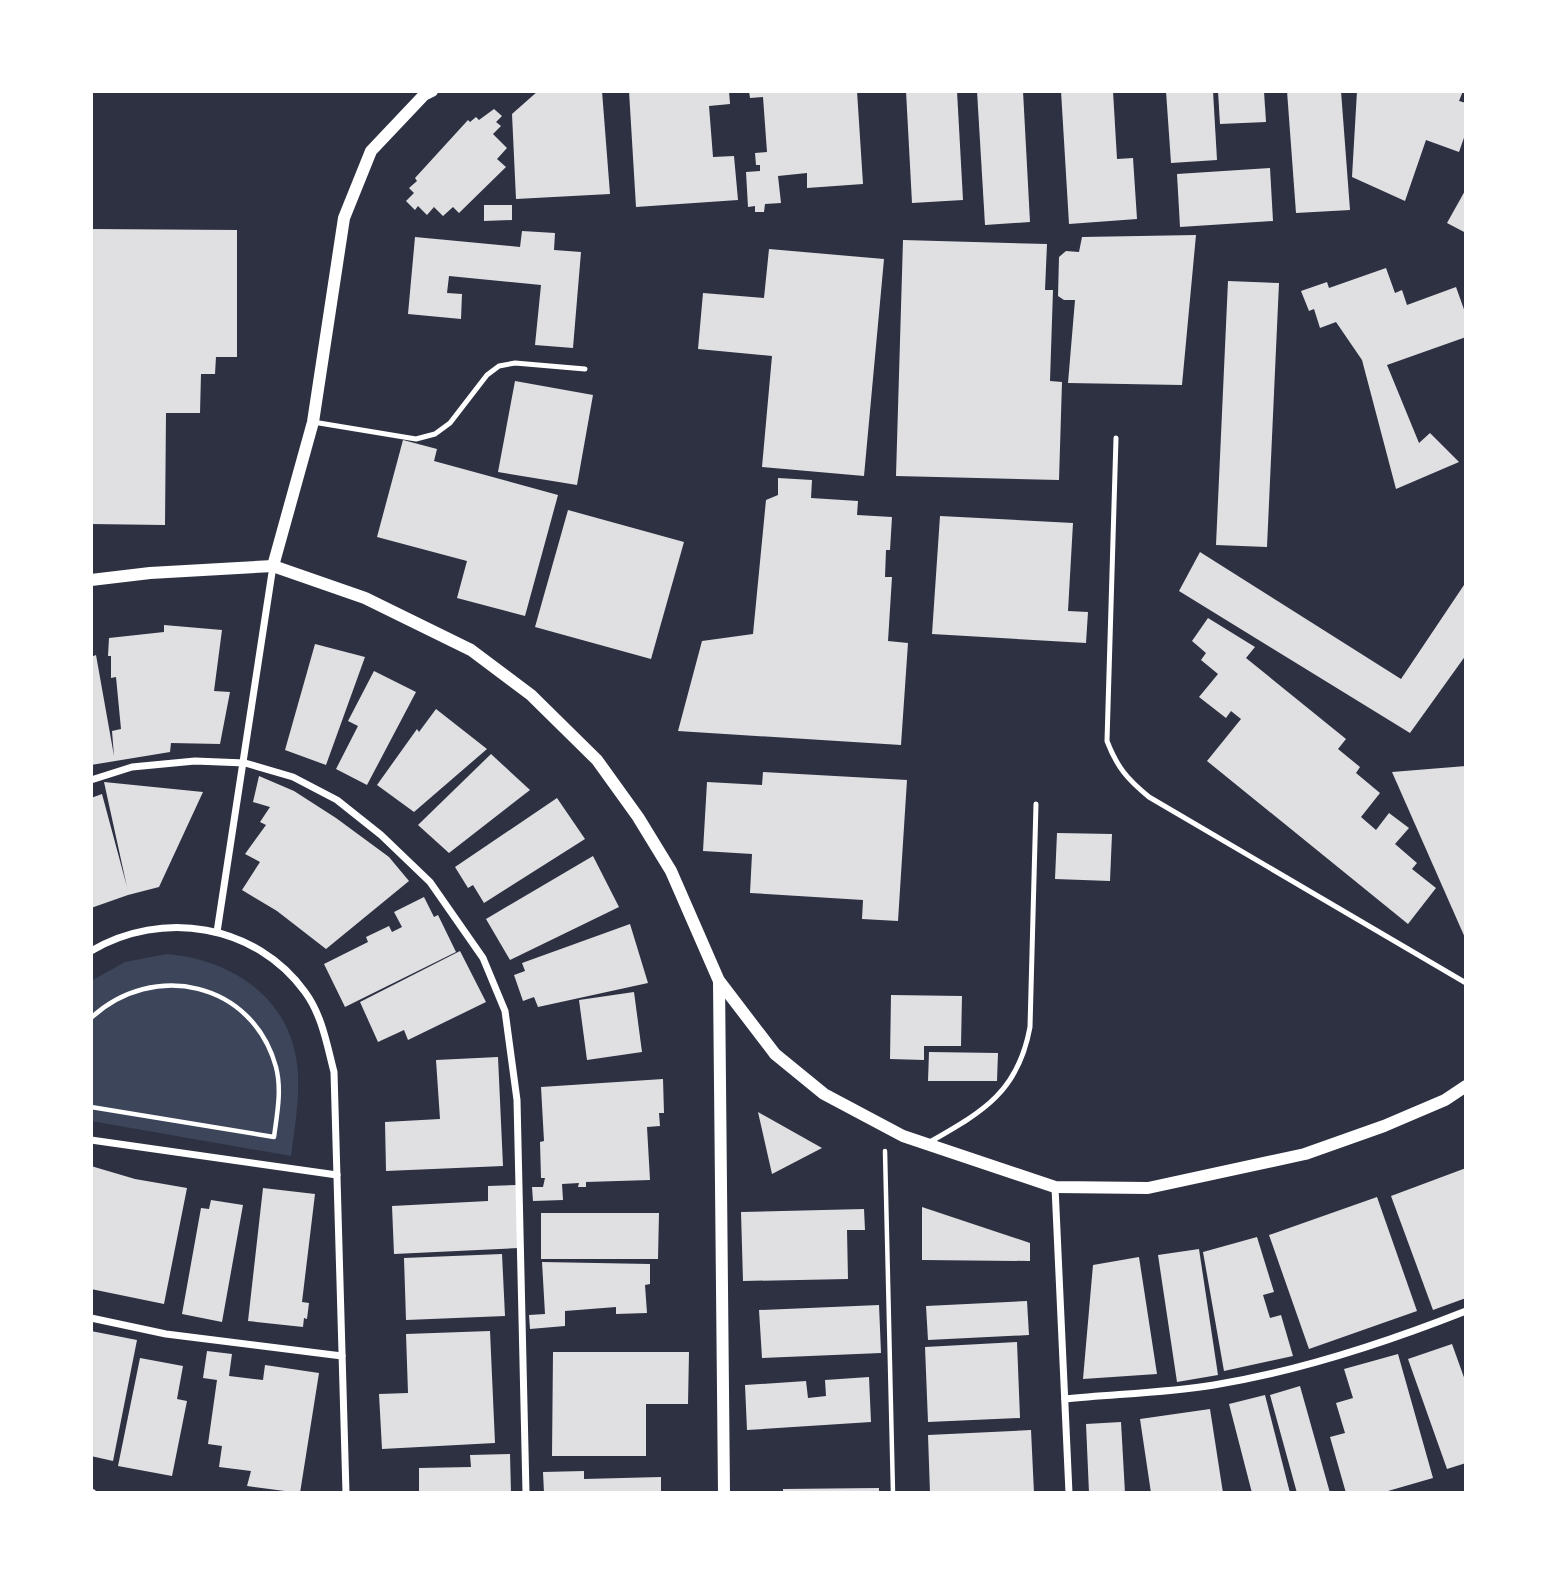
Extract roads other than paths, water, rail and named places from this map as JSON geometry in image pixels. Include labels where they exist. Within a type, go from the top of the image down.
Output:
[{"type":"street","points":[[217,932],[245,763],[273,566],[313,422],[344,218],[371,151],[424,95],[432,91]]},
{"type":"street","points":[[91,580],[150,573],[273,566],[365,598],[471,650],[531,695],[597,760],[638,817],[671,871],[719,981],[775,1054],[824,1094],[926,1144],[1055,1187],[1148,1188],[1305,1154],[1384,1126],[1445,1100],[1466,1086]]},
{"type":"street","points":[[91,780],[132,767],[195,761],[245,763],[293,777],[337,800],[391,844],[430,883],[483,958],[505,1011],[517,1100],[526,1493]]},
{"type":"street","points":[[91,951],[108,941],[148,929],[189,928],[217,932],[249,944],[282,965],[307,994],[324,1031],[334,1072],[346,1493]]},
{"type":"street","points":[[719,981],[724,1493]]},
{"type":"street","points":[[91,1140],[337,1175]]},
{"type":"street","points":[[1055,1187],[1069,1493]]},
{"type":"street","points":[[1065,1399],[1213,1385],[1295,1368],[1410,1333],[1466,1311]]},
{"type":"street","points":[[91,1318],[166,1334],[342,1356]]},
{"type":"lane","points":[[313,422],[416,439],[435,434],[450,423],[487,375],[499,366],[515,363],[585,369]]},
{"type":"lane","points":[[1116,438],[1107,741],[1116,765],[1149,797],[1466,983]]},
{"type":"lane","points":[[926,1144],[968,1120],[991,1101],[1016,1074],[1026,1051],[1030,1027],[1036,804]]}]
